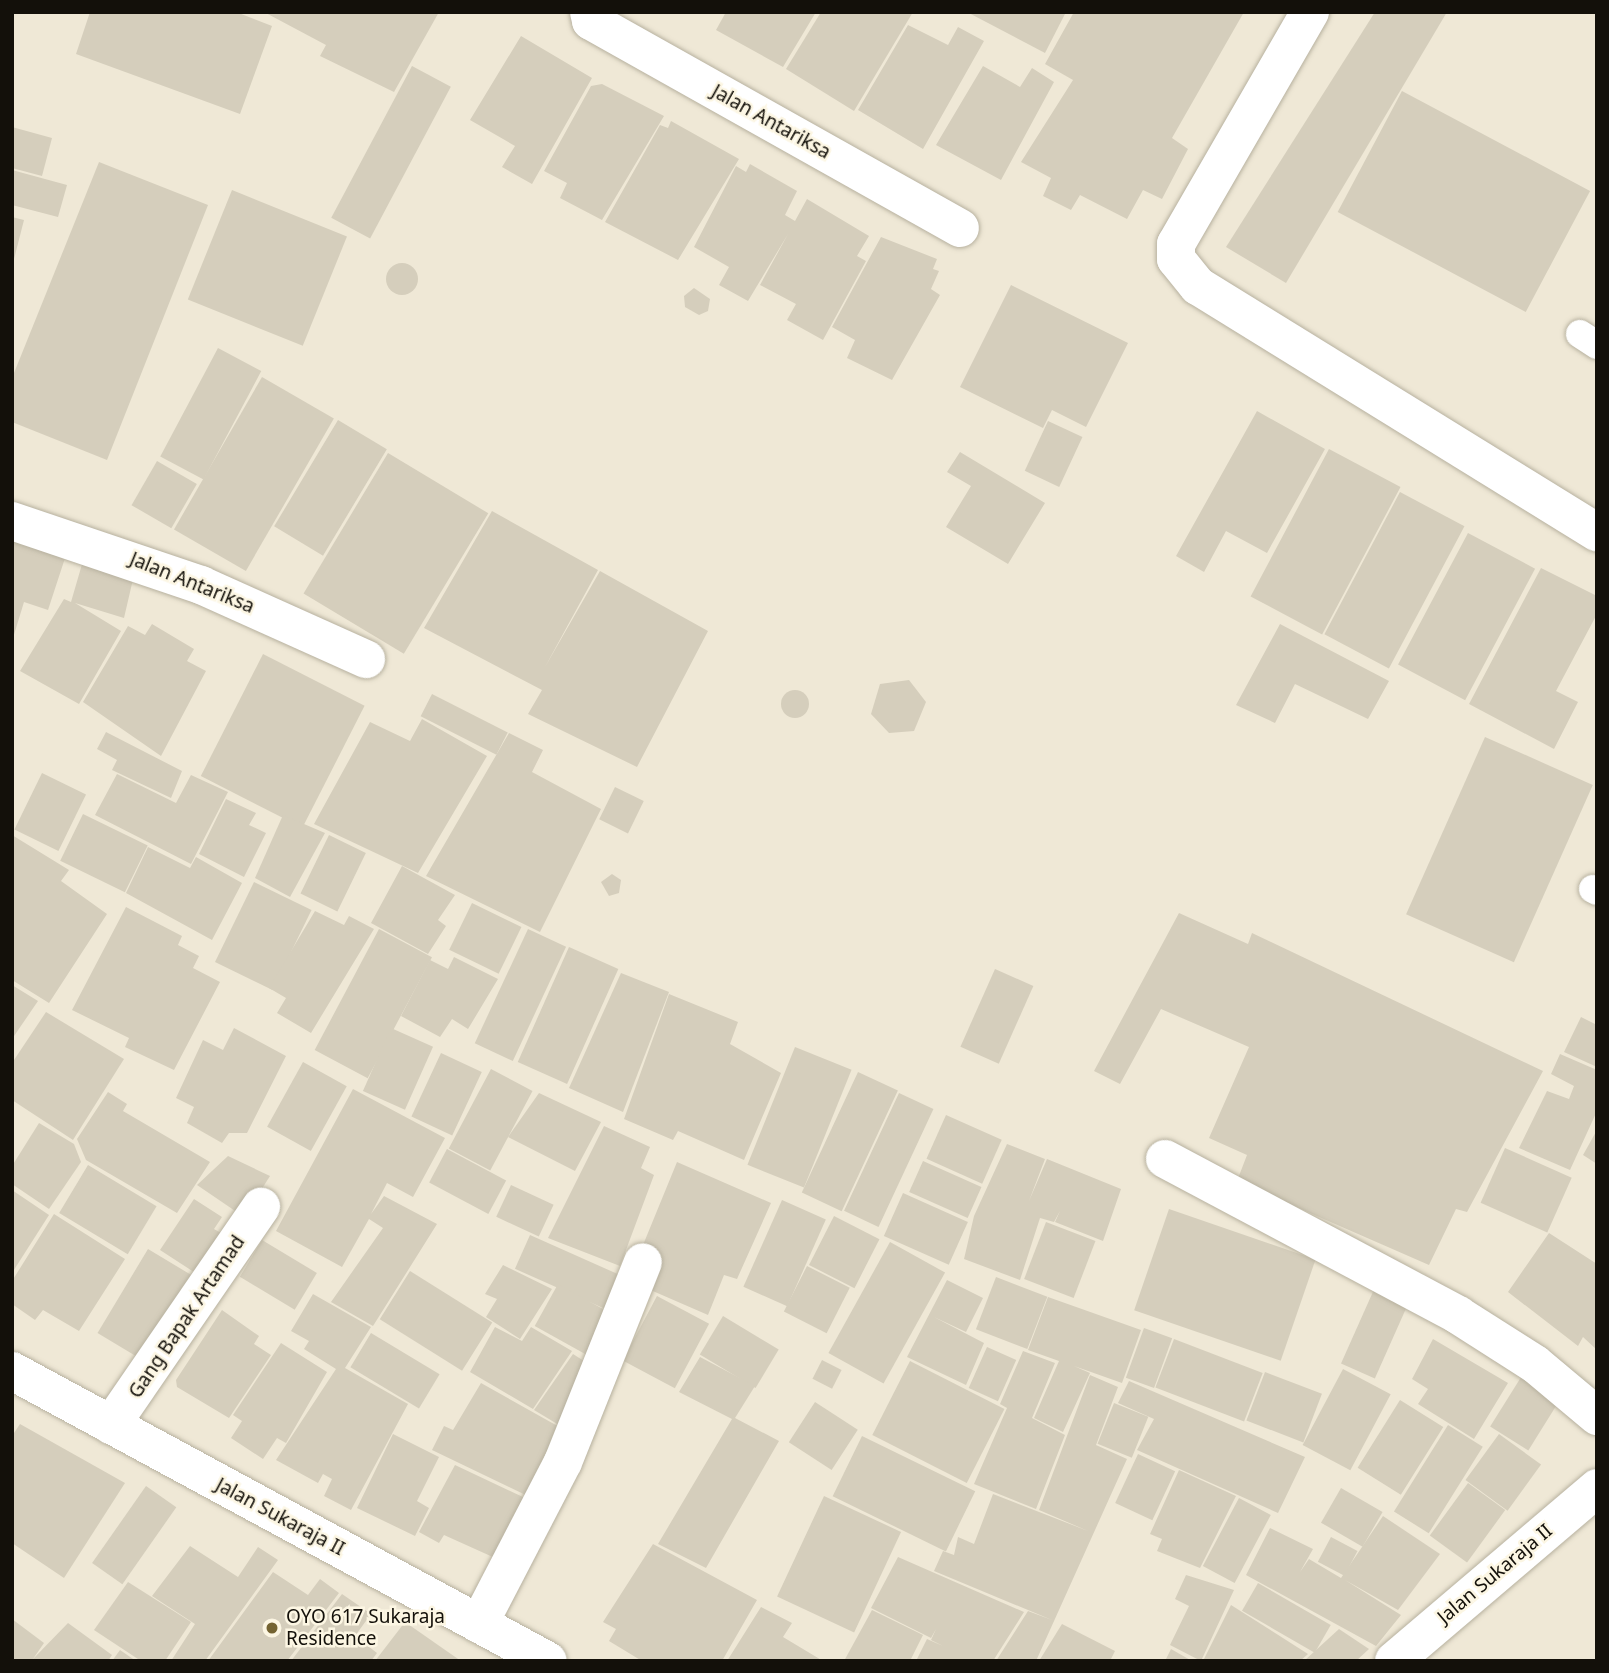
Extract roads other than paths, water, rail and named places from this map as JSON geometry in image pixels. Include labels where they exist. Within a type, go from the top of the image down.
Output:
[{"type":"street","name":"Jalan Antariksa","points":[[589,12],[591,21],[960,228]]},
{"type":"street","points":[[1310,12],[1175,244],[1176,259],[1198,286],[1597,532]]},
{"type":"street","name":"Jalan Antariksa","points":[[12,521],[201,585],[366,659]]},
{"type":"street","points":[[1165,1160],[1458,1315],[1535,1364],[1597,1416]]},
{"type":"street","name":"Gang Bapak Artamad","points":[[111,1425],[261,1207]]},
{"type":"street","points":[[479,1624],[563,1462],[643,1262]]},
{"type":"street","name":"Jalan Sukaraja II","points":[[12,1371],[548,1661]]},
{"type":"street","name":"Jalan Sukaraja II","points":[[1394,1661],[1597,1488]]},
{"type":"place","name":"OYO 617 Sukaraja Residence","points":[[272,1628]]}]
